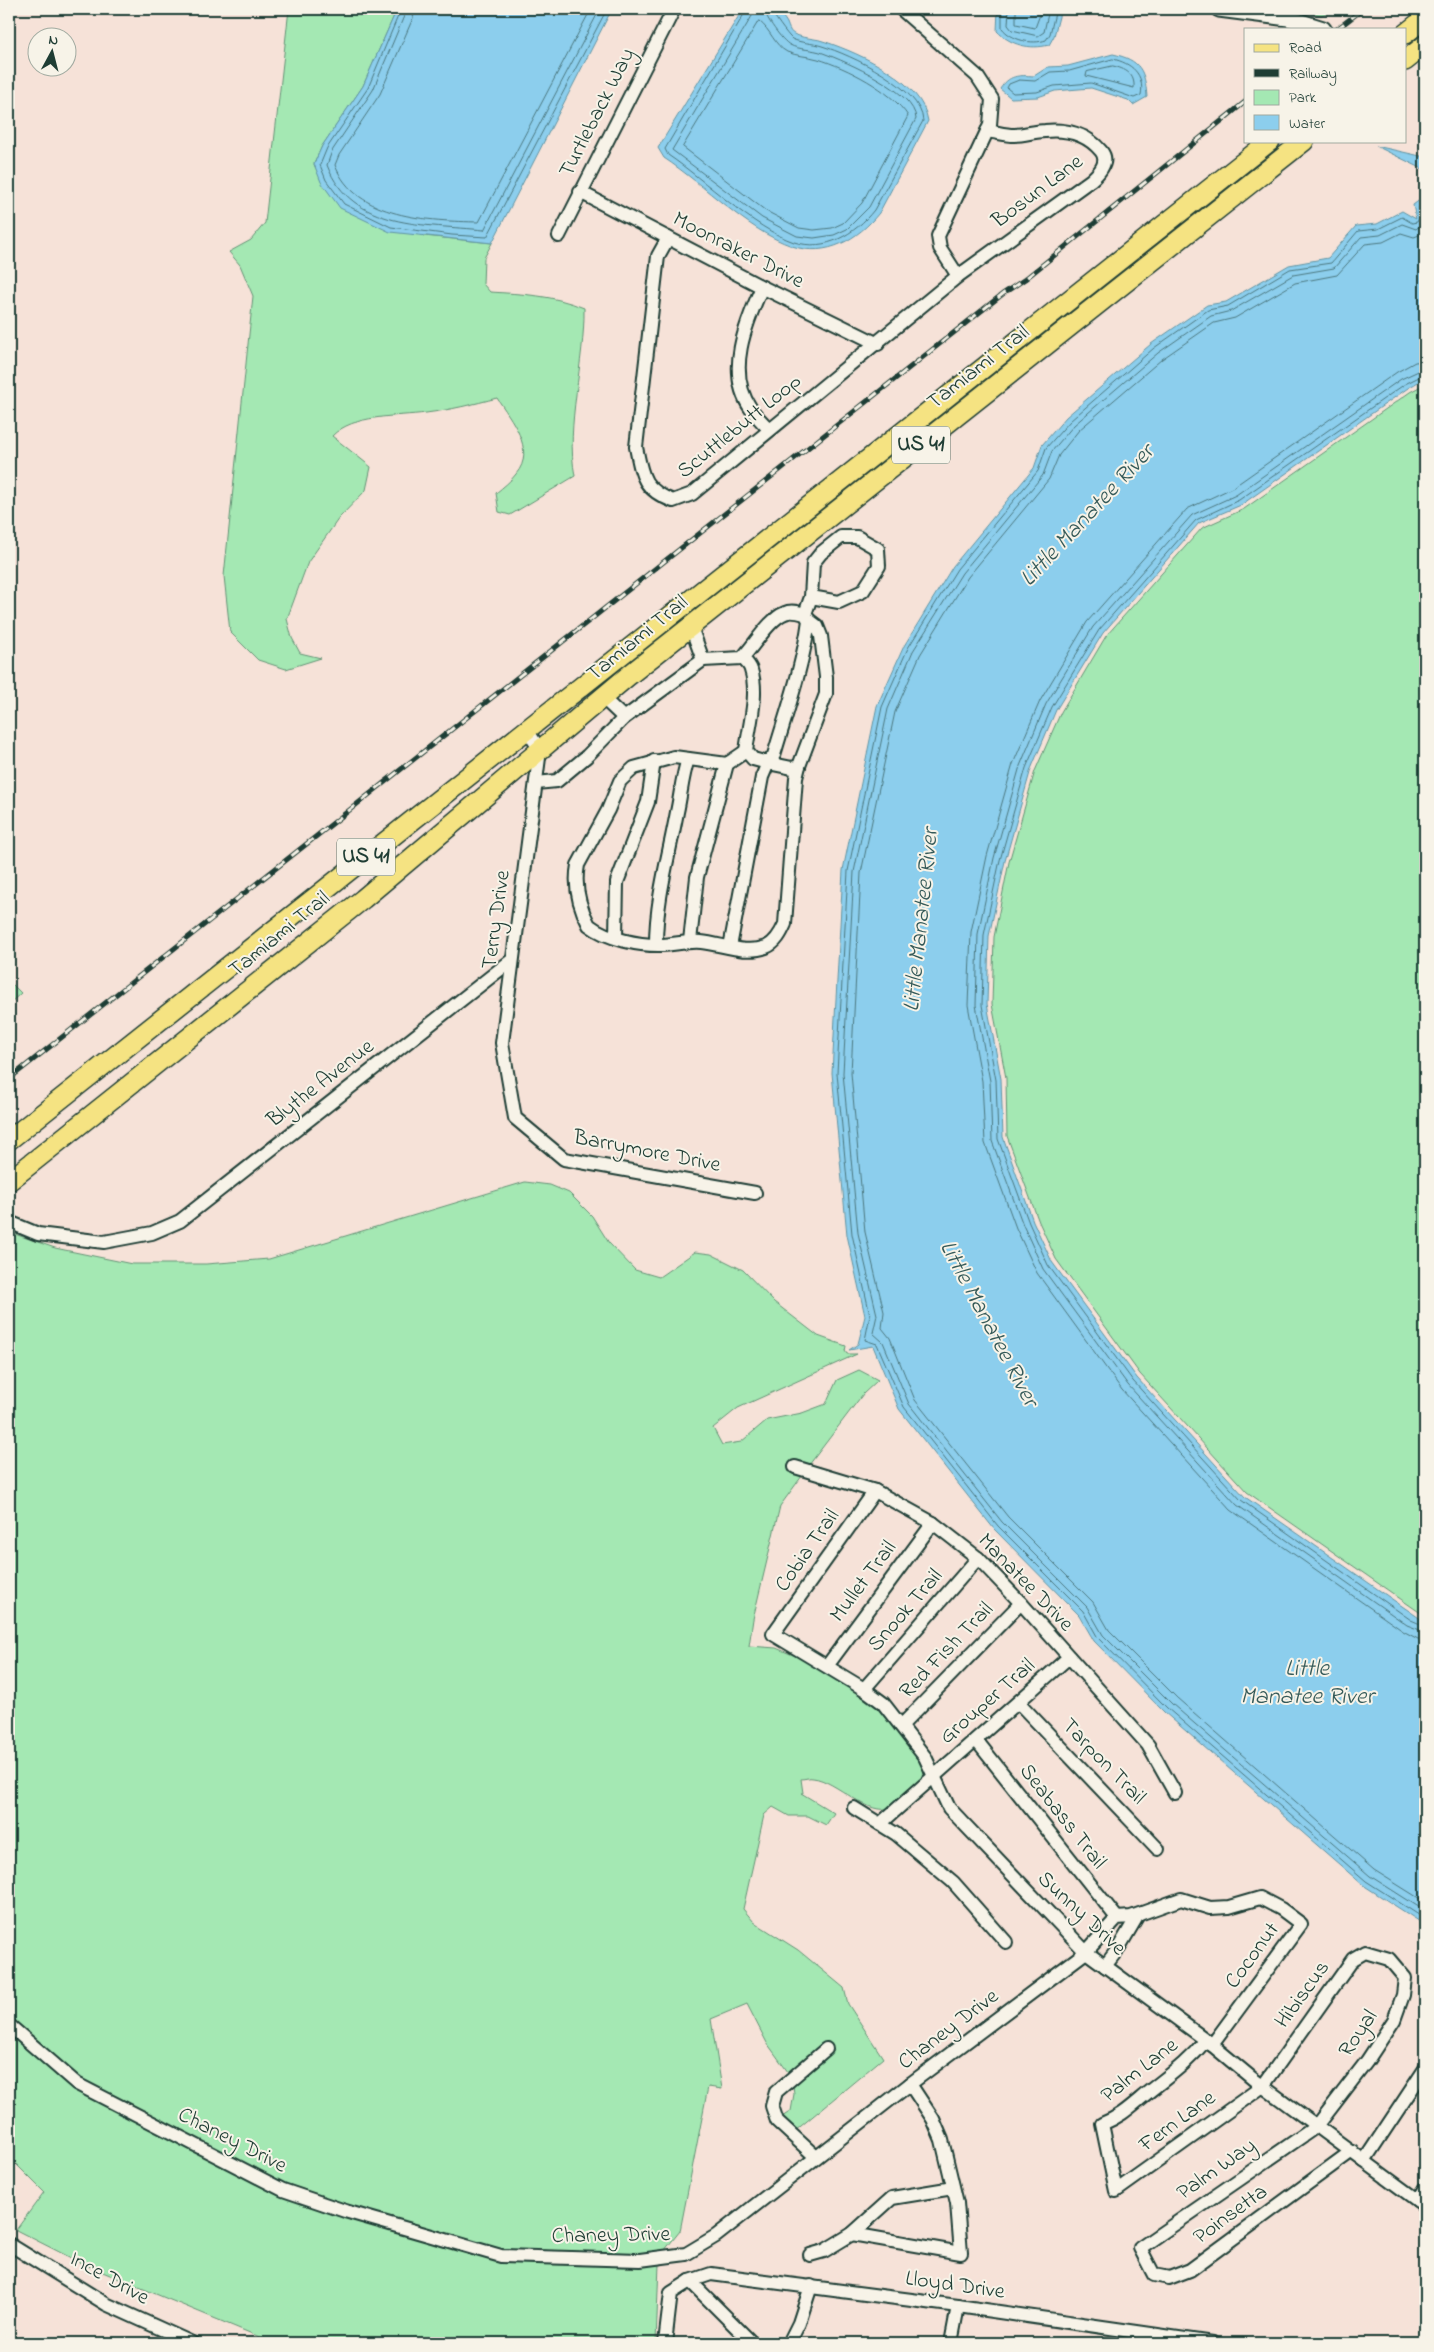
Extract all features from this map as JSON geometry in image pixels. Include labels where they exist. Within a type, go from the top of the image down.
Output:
[{"type":"main road","points":[[1406,33],[1425,18]]},
{"type":"main road","points":[[1406,60],[1425,45]]},
{"type":"main road","name":"Tamiami Trail","points":[[9,1140],[1269,142]]},
{"type":"main road","name":"Tamiami Trail","points":[[9,1181],[363,899],[602,698],[691,626],[1303,142]]},
{"type":"street","name":"Turtleback Way","points":[[559,236],[674,9]]},
{"type":"street","points":[[900,9],[977,76],[992,99],[990,125],[938,236],[940,248],[958,276]]},
{"type":"street","points":[[1223,9],[1288,18],[1320,28]]},
{"type":"street","name":"Bosun Lane","points":[[958,276],[1091,180],[1100,172],[1104,161],[1103,153],[1089,139],[1072,133],[1044,130],[1014,135],[987,131]]},
{"type":"street","name":"Moonraker Drive","points":[[580,192],[762,287],[878,344]]},
{"type":"street","name":"Scuttlebutt Loop","points":[[668,238],[658,256],[636,447],[640,468],[646,483],[657,495],[673,501],[692,494],[769,429],[878,344],[958,276]]},
{"type":"street","points":[[762,287],[748,319],[738,368],[742,392],[751,409],[769,429]]},
{"type":"street","points":[[1006,351],[1019,367]]},
{"type":"street","points":[[730,946],[762,777],[774,755],[806,644],[813,564],[821,553],[841,537],[857,537],[878,549],[879,566],[863,591],[839,602],[811,597]]},
{"type":"street","points":[[536,783],[557,781],[586,756],[624,718],[703,660],[742,658],[763,633],[785,613],[795,611],[807,617],[817,626],[821,636],[826,694],[799,766],[785,924],[781,934],[768,946],[761,948],[747,950],[690,941],[647,944],[616,937],[596,931],[589,925],[578,897],[576,874],[578,865],[608,810],[620,781],[634,768],[674,757],[727,764]]},
{"type":"street","points":[[691,626],[703,660]]},
{"type":"street","points":[[742,658],[751,668],[754,683],[746,751],[753,759],[792,768],[799,766]]},
{"type":"street","points":[[602,698],[624,718]]},
{"type":"street","points":[[527,730],[540,750]]},
{"type":"street","name":"Terry Drive","points":[[515,1118],[502,1043],[540,750]]},
{"type":"street","points":[[690,941],[697,877],[727,764],[746,751]]},
{"type":"street","points":[[656,944],[665,870],[678,811],[682,776],[688,759]]},
{"type":"street","points":[[616,937],[617,882],[648,802],[654,761]]},
{"type":"street","name":"Blythe Avenue","points":[[9,1222],[38,1234],[104,1242],[152,1232],[180,1221],[512,960]]},
{"type":"street","name":"Barrymore Drive","points":[[515,1118],[564,1159],[755,1193]]},
{"type":"street","name":"Manatee Drive","points":[[795,1468],[875,1491],[933,1523],[978,1558],[1021,1603],[1148,1746],[1175,1793]]},
{"type":"street","name":"Cobia Trail","points":[[773,1634],[875,1491]]},
{"type":"street","name":"Mullet Trail","points":[[827,1666],[933,1523]]},
{"type":"street","name":"Snook Trail","points":[[864,1689],[978,1558]]},
{"type":"street","name":"Red Fish Trail","points":[[901,1726],[1021,1603]]},
{"type":"street","name":"Sunny Drive","points":[[773,1634],[864,1689],[883,1703],[925,1757],[949,1808],[1086,1952],[1421,2203]]},
{"type":"street","name":"Grouper Trail","points":[[880,1824],[1069,1657]]},
{"type":"street","name":"Tarpon Trail","points":[[1019,1703],[1158,1849]]},
{"type":"street","name":"Seabass Trail","points":[[976,1740],[1117,1918]]},
{"type":"street","points":[[854,1808],[896,1834],[953,1882],[1006,1942]]},
{"type":"street","name":"Coconut","points":[[1138,1914],[1181,1899],[1210,1908],[1228,1906],[1260,1898],[1281,1909],[1301,1924],[1209,2043]]},
{"type":"street","points":[[1117,1918],[1138,1914]]},
{"type":"street","points":[[1105,1966],[1118,1949],[1138,1914]]},
{"type":"street","name":"Chaney Drive","points":[[9,2025],[76,2084],[283,2190],[345,2211],[501,2256],[640,2260],[686,2254],[716,2236],[910,2084],[1086,1952],[1117,1918]]},
{"type":"street","name":"Hibiscus","points":[[1263,2086],[1353,1959],[1365,1952],[1389,1959]]},
{"type":"street","name":"Royal","points":[[1317,2126],[1367,2061],[1394,2020],[1403,1995],[1405,1978],[1389,1959]]},
{"type":"street","name":"Palm Lane","points":[[1116,2191],[1102,2124],[1125,2114],[1141,2098],[1170,2078],[1209,2043]]},
{"type":"street","points":[[816,2157],[777,2121],[772,2106],[776,2092],[826,2049]]},
{"type":"street","points":[[1364,2161],[1425,2069]]},
{"type":"street","points":[[852,2234],[961,2253],[960,2226],[942,2140],[932,2118],[910,2084]]},
{"type":"street","name":"Fern Lane","points":[[1116,2191],[1263,2086]]},
{"type":"street","name":"Palm Way","points":[[1140,2248],[1317,2126]]},
{"type":"street","name":"Poinsetta","points":[[1140,2248],[1154,2275],[1169,2278],[1190,2270],[1352,2151]]},
{"type":"street","points":[[810,2256],[852,2234],[892,2198],[953,2188]]},
{"type":"street","points":[[1421,2203],[1425,2188]]},
{"type":"street","name":"Ince Drive","points":[[9,2244],[106,2304],[192,2343]]},
{"type":"street","name":"Lloyd Drive","points":[[690,2281],[711,2274],[958,2306],[1213,2343]]},
{"type":"street","points":[[665,2343],[671,2293],[690,2281],[752,2343]]},
{"type":"street","points":[[789,2343],[799,2323],[810,2286]]},
{"type":"street","points":[[951,2343],[958,2306]]},
{"type":"street","points":[[1114,2343],[1117,2330]]},
{"type":"green space","points":[[289,9],[397,9],[363,86],[322,146],[314,164],[322,182],[424,236],[492,243],[484,258],[483,284],[490,292],[561,300],[584,308],[582,350],[572,436],[575,476],[510,515],[499,512],[496,493],[512,479],[522,465],[523,445],[519,434],[497,398],[435,412],[363,420],[341,429],[332,436],[371,467],[366,490],[339,518],[308,562],[287,619],[292,638],[300,653],[321,658],[286,669],[258,660],[230,632],[224,576],[253,296],[240,265],[229,252],[251,240],[265,223]]},
{"type":"green space","points":[[1309,9],[1342,9],[1321,15],[1311,13]]},
{"type":"green space","points":[[1425,384],[1425,1616],[1247,1492],[1140,1374],[1056,1259],[1039,1222],[1007,1136],[1006,1078],[992,1004],[994,937],[1009,862],[1035,771],[1061,712],[1106,636],[1202,528],[1244,509],[1410,392]]},
{"type":"green space","points":[[9,981],[21,993],[9,1004]]},
{"type":"green space","points":[[525,1182],[550,1185],[569,1193],[592,1216],[609,1243],[635,1270],[659,1277],[695,1252],[711,1254],[743,1270],[774,1302],[818,1336],[846,1346],[845,1351],[847,1354],[857,1354],[738,1408],[713,1428],[722,1445],[741,1442],[767,1420],[802,1413],[826,1404],[837,1380],[859,1370],[878,1380],[863,1394],[809,1465],[791,1460],[788,1472],[802,1476],[780,1506],[753,1619],[749,1646],[776,1648],[805,1660],[861,1694],[874,1704],[921,1762],[924,1767],[923,1778],[895,1804],[883,1809],[863,1804],[822,1780],[801,1779],[803,1793],[801,1793],[834,1813],[826,1825],[808,1816],[789,1816],[773,1807],[764,1815],[743,1909],[754,1922],[798,1950],[844,1988],[848,2004],[883,2058],[795,2131],[782,2117],[791,2111],[794,2094],[793,2085],[834,2051],[828,2041],[788,2072],[767,2043],[747,2004],[711,2019],[722,2089],[708,2087],[680,2231],[664,2251],[640,2253],[502,2250],[347,2205],[285,2184],[80,2079],[9,2017],[9,1232],[55,1248],[132,1264],[206,1264],[269,1259]]},
{"type":"green space","points":[[9,2033],[74,2090],[281,2195],[343,2217],[500,2263],[640,2266],[659,2264],[656,2343],[274,2343],[81,2263],[16,2230],[44,2192],[9,2157]]},
{"type":"water","points":[[397,9],[612,9],[492,243],[390,232],[340,208],[321,182],[314,164],[322,146],[363,86]]},
{"type":"water","points":[[743,9],[768,9],[778,13],[783,17],[794,34],[840,47],[872,62],[902,82],[914,93],[923,107],[928,121],[879,213],[861,231],[841,244],[817,250],[792,246],[775,239],[742,218],[664,158],[658,148]]},
{"type":"water","points":[[998,9],[1061,9],[1054,36],[1049,45],[1035,47],[1014,43],[997,31]]},
{"type":"water","points":[[1113,54],[1129,59],[1139,68],[1145,80],[1147,97],[1133,105],[1128,100],[1091,88],[1055,91],[1038,97],[1011,98],[1000,89],[1010,78],[1034,76],[1048,67],[1068,66]]},
{"type":"water","points":[[1376,146],[1425,157],[1425,170]]},
{"type":"water","name":"Little Manatee River","points":[[1425,196],[1425,378],[1241,505],[1199,523],[1103,633],[1056,710],[1031,769],[1005,861],[989,936],[987,1004],[1001,1079],[1003,1137],[1033,1221],[1052,1262],[1137,1378],[1245,1497],[1425,1622],[1425,1925],[1363,1885],[1164,1712],[1094,1641],[1079,1615],[994,1529],[899,1409],[873,1346],[849,1350],[858,1344],[865,1316],[847,1235],[832,1073],[843,870],[877,706],[904,646],[953,566],[1034,468],[1042,445],[1066,417],[1151,344],[1207,305],[1226,302],[1289,265],[1328,258],[1356,226],[1377,224],[1402,211],[1416,219],[1413,205]]},
{"type":"railway","points":[[1338,28],[1363,9]]},
{"type":"railway","points":[[9,1079],[1004,293],[1025,279],[1244,103]]}]
